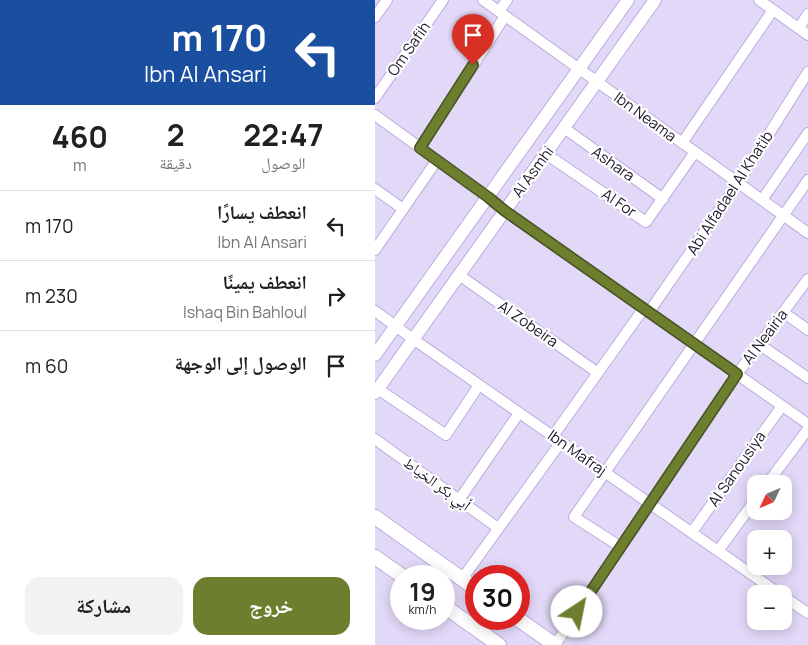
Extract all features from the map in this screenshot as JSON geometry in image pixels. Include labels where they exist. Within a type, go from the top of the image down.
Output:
[{"type":"main road","points":[[375,517],[465,581]]},
{"type":"main road","points":[[375,557],[390,568]]},
{"type":"main road","points":[[455,614],[499,645]]},
{"type":"main road","points":[[530,627],[555,645]]},
{"type":"street","points":[[375,17],[387,0]]},
{"type":"street","name":"Om Safih","points":[[375,98],[443,0]]},
{"type":"street","name":"Ibn Neama","points":[[483,0],[808,233]]},
{"type":"street","points":[[420,148],[502,13],[507,0]]},
{"type":"street","name":"Al Asmhi","points":[[375,355],[628,0]]},
{"type":"street","name":"Al Asmhi","points":[[376,391],[655,0]]},
{"type":"street","points":[[759,0],[808,35]]},
{"type":"street","points":[[682,143],[773,10]]},
{"type":"street","points":[[799,28],[808,14]]},
{"type":"street","name":"Abi Alfadael Al Khatib","points":[[462,579],[557,439],[598,372],[646,310],[738,182],[808,72]]},
{"type":"street","points":[[375,115],[505,211],[808,424]]},
{"type":"street","name":"Ashara","points":[[564,128],[663,199]]},
{"type":"street","points":[[761,200],[808,133]]},
{"type":"street","name":"Al For","points":[[546,154],[647,222],[695,152]]},
{"type":"street","points":[[375,250],[437,160]]},
{"type":"street","points":[[621,547],[574,517],[808,180]]},
{"type":"street","points":[[375,189],[403,209]]},
{"type":"street","name":"Al Zobeira","points":[[459,275],[598,372]]},
{"type":"street","name":"Al Neairia","points":[[555,645],[737,374],[807,282]]},
{"type":"street","name":"Ibn Mafraj","points":[[375,312],[767,585]]},
{"type":"street","points":[[783,312],[808,330]]},
{"type":"street","points":[[759,344],[808,378]]},
{"type":"street","points":[[376,391],[445,435],[479,385]]},
{"type":"street","name":"Al Sanousiya","points":[[692,532],[782,406]]},
{"type":"street","points":[[459,500],[519,413]]},
{"type":"street","points":[[774,475],[808,428]]},
{"type":"street","name":"أبي بكر الخياط","points":[[375,439],[498,528]]},
{"type":"street","points":[[718,551],[747,511]]},
{"type":"street","points":[[792,603],[808,614]]},
{"type":"route","points":[[473,65],[420,148],[505,211],[737,374],[577,612]]}]
